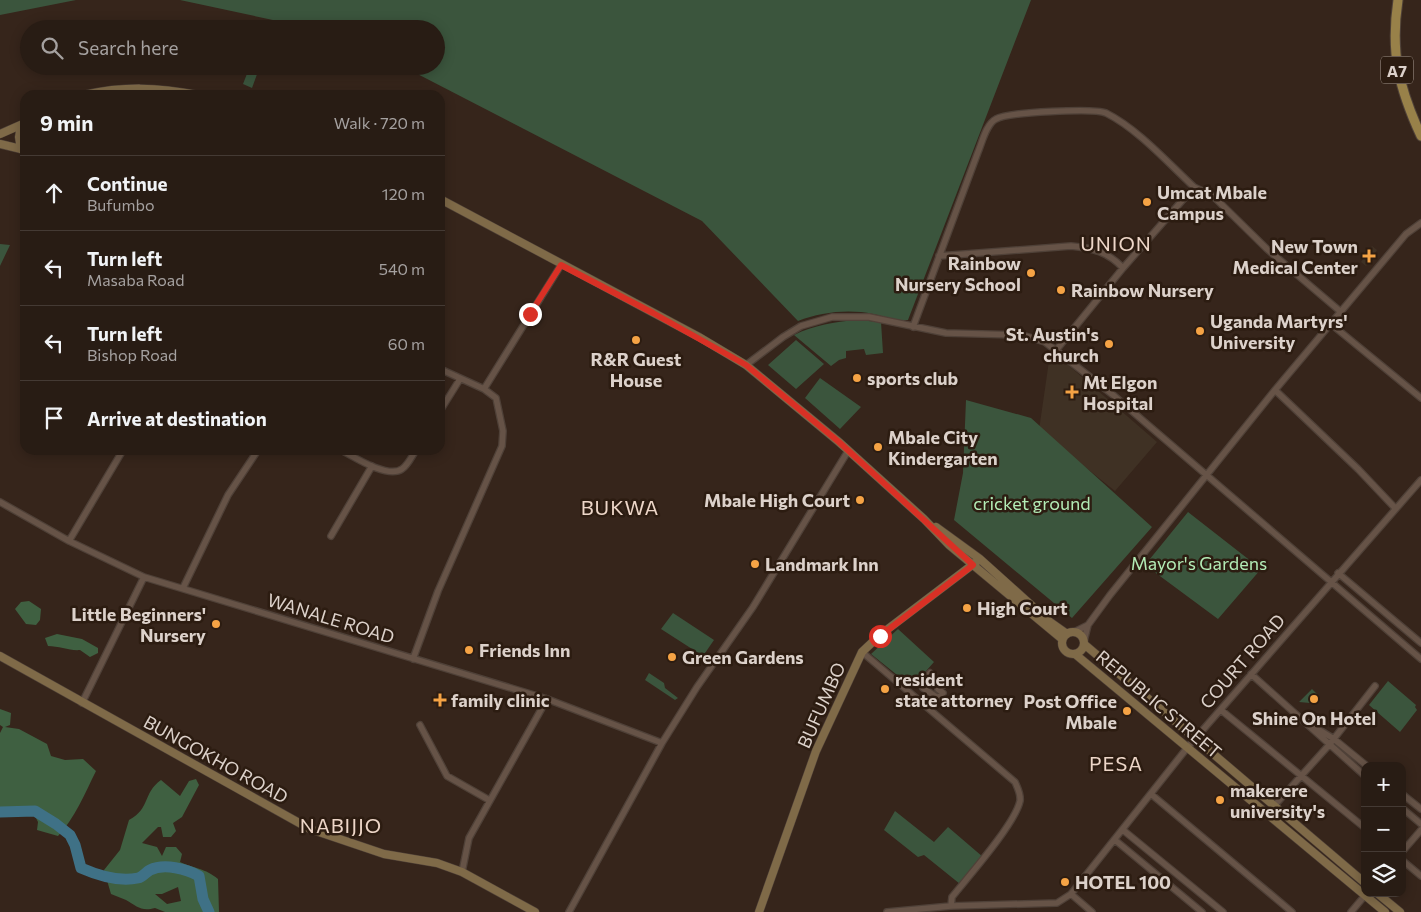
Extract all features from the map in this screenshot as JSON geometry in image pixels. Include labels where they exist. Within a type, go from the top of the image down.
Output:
[{"type":"main road","name":"A7","points":[[1398,0],[1394,40],[1395,63],[1401,86],[1421,136]]},
{"type":"street","points":[[105,90],[146,87],[166,90]]},
{"type":"street","points":[[914,327],[990,124],[1001,117],[1030,113],[1100,111],[1128,128],[1194,187],[1213,196],[1267,249],[1342,312]]},
{"type":"street","points":[[0,134],[20,126]]},
{"type":"street","points":[[0,144],[20,149]]},
{"type":"street","points":[[1057,349],[1123,268],[1194,187]]},
{"type":"street","points":[[445,201],[561,265],[676,325],[746,365],[848,451],[973,565],[1068,635]]},
{"type":"street","points":[[1088,625],[1068,635],[1064,650],[1075,654],[1082,648],[1088,625],[1134,564],[1207,477],[1275,390],[1406,234],[1421,223]]},
{"type":"street","points":[[939,256],[1071,246],[1092,248],[1113,257],[1123,268]]},
{"type":"street","points":[[484,389],[561,265]]},
{"type":"street","points":[[746,365],[783,337],[816,320],[852,315],[876,318],[946,333],[1022,335],[1044,342],[1057,349],[1112,394],[1421,659]]},
{"type":"street","points":[[1331,324],[1421,398]]},
{"type":"street","points":[[413,659],[438,591],[502,446],[503,431],[499,404],[496,398],[484,389],[445,372]]},
{"type":"street","points":[[445,403],[460,379]]},
{"type":"street","points":[[1275,390],[1358,468],[1395,508]]},
{"type":"street","points":[[569,912],[662,743],[697,687],[753,607],[848,451]]},
{"type":"street","points":[[69,542],[120,455]]},
{"type":"street","points":[[183,588],[228,495],[255,455]]},
{"type":"street","points":[[351,455],[372,466],[396,471],[403,468],[412,455]]},
{"type":"street","points":[[331,536],[372,466]]},
{"type":"street","name":"COURT ROAD","points":[[1071,894],[1187,748],[1421,480]]},
{"type":"street","name":"WANALE ROAD","points":[[0,502],[69,542],[144,577],[548,699],[662,743]]},
{"type":"street","points":[[924,519],[980,559],[1050,622],[1068,635],[1082,636],[1084,642]]},
{"type":"street","name":"BUFUMBO","points":[[759,912],[816,751],[862,652],[980,559]]},
{"type":"street","points":[[1338,573],[1421,643]]},
{"type":"street","points":[[82,703],[144,577]]},
{"type":"street","points":[[1390,631],[1397,623]]},
{"type":"street","name":"REPUBLIC STREET","points":[[1084,642],[1361,880]]},
{"type":"street","points":[[862,652],[1016,782],[1021,795],[1017,810],[988,853],[952,897],[950,906]]},
{"type":"street","name":"REPUBLIC STREET","points":[[1075,654],[1361,890]]},
{"type":"street","name":"BUNGOKHO ROAD","points":[[0,656],[310,829],[384,854],[437,863],[462,872],[536,912]]},
{"type":"street","points":[[930,673],[920,683],[924,686],[925,684],[923,688],[938,698],[943,693],[938,689],[944,685],[938,680],[935,682],[932,680],[934,677],[930,673]]},
{"type":"street","points":[[1251,674],[1361,772]]},
{"type":"street","points":[[1274,806],[1330,745],[1375,686]]},
{"type":"street","points":[[462,872],[466,846],[489,800],[548,699]]},
{"type":"street","points":[[1221,710],[1361,825]]},
{"type":"street","points":[[1308,724],[1334,739],[1362,762]]},
{"type":"street","points":[[420,725],[447,776],[489,800]]},
{"type":"street","points":[[1152,794],[1292,912]]},
{"type":"street","points":[[1406,797],[1421,809]]},
{"type":"street","points":[[1406,811],[1421,824]]},
{"type":"street","points":[[1123,830],[1223,912]]},
{"type":"street","points":[[1406,847],[1421,830]]},
{"type":"street","points":[[1115,840],[1202,912]]},
{"type":"street","points":[[1406,863],[1421,876]]},
{"type":"street","points":[[887,912],[950,906],[1057,902],[1071,894],[1092,912]]},
{"type":"street","points":[[1351,912],[1364,897]]},
{"type":"street","name":"REPUBLIC STREET","points":[[1369,897],[1385,912]]},
{"type":"street","points":[[1382,897],[1400,912]]},
{"type":"shaded area","name":"New Town Medical Center","points":[[1372,246],[1377,250],[1366,266],[1361,262]]},
{"type":"shaded area","name":"Mt Elgon Hospital","points":[[1052,351],[1157,442],[1115,491],[1039,430]]},
{"type":"green space","points":[[0,0],[76,0],[0,15]]},
{"type":"green space","name":"sports club","points":[[180,0],[1031,0],[908,320],[864,312],[845,312],[826,314],[798,321],[702,221],[419,75],[445,75],[445,20],[273,20]]},
{"type":"green space","points":[[246,75],[257,75],[252,88],[243,84]]},
{"type":"green space","points":[[0,244],[10,245],[0,266]]},
{"type":"green space","points":[[856,320],[881,322],[883,353],[866,355],[864,349],[846,351],[846,358],[839,360],[831,366],[794,335],[825,324]]},
{"type":"green space","points":[[796,340],[824,364],[796,389],[768,365]]},
{"type":"green space","points":[[820,378],[861,407],[840,429],[805,398]]},
{"type":"green space","name":"cricket ground","points":[[966,400],[1031,418],[1152,527],[1072,618],[954,520],[963,473]]},
{"type":"green space","name":"Mayor's Gardens","points":[[1188,512],[1261,569],[1218,619],[1145,565]]},
{"type":"green space","points":[[29,601],[41,609],[40,620],[36,625],[26,624],[15,609],[21,602]]},
{"type":"green space","points":[[673,613],[714,640],[703,656],[661,629]]},
{"type":"green space","points":[[898,629],[934,662],[912,687],[871,654]]},
{"type":"green space","points":[[57,634],[82,639],[98,648],[98,653],[90,657],[80,650],[48,646],[45,638]]},
{"type":"green space","points":[[649,673],[664,683],[665,688],[678,698],[675,700],[645,680]]},
{"type":"green space","points":[[1388,681],[1416,705],[1417,710],[1400,732],[1369,705]]},
{"type":"green space","points":[[1312,689],[1317,694],[1310,703],[1299,702]]},
{"type":"green space","points":[[0,709],[11,713],[10,725],[5,727],[19,729],[47,744],[51,756],[65,760],[83,759],[96,771],[75,813],[58,836],[37,830],[38,822],[34,814],[5,807],[0,809],[0,733],[3,727],[0,725]]},
{"type":"green space","points":[[196,779],[199,785],[182,817],[173,823],[176,831],[171,837],[163,837],[161,827],[158,827],[142,843],[157,847],[162,856],[166,847],[176,847],[182,854],[180,862],[213,875],[218,879],[219,912],[165,912],[155,908],[143,909],[111,894],[104,870],[120,850],[129,820],[141,811],[151,790],[161,780],[180,796],[189,781]],"holes":[[[178,887],[181,901],[167,904],[155,894],[162,894]]]},
{"type":"green space","points":[[895,811],[934,842],[948,827],[983,857],[960,884],[924,855],[918,857],[884,830]]},
{"type":"waterway","points":[[0,812],[35,811],[56,824],[70,835],[75,845],[81,868],[94,873],[124,879],[140,877],[150,870],[162,867],[182,869],[194,873],[199,876],[203,899],[209,912]]},
{"type":"place","name":"Umcat Mbale Campus","points":[[1147,202]]},
{"type":"place","name":"New Town Medical Center","points":[[1369,256]]},
{"type":"place","name":"Rainbow Nursery School","points":[[1031,273]]},
{"type":"place","name":"Rainbow Nursery","points":[[1061,290]]},
{"type":"place","name":"Uganda Martyrs' University","points":[[1200,331]]},
{"type":"place","name":"R&R Guest House","points":[[636,340]]},
{"type":"place","name":"St. Austin's church","points":[[1109,344]]},
{"type":"place","name":"sports club","points":[[857,378]]},
{"type":"place","name":"Mt Elgon Hospital","points":[[1072,392]]},
{"type":"place","name":"Mbale City Kindergarten","points":[[878,447]]},
{"type":"place","name":"Mbale High Court","points":[[860,500]]},
{"type":"place","name":"Landmark Inn","points":[[755,564]]},
{"type":"place","name":"High Court","points":[[967,608]]},
{"type":"place","name":"Little Beginners' Nursery","points":[[216,624]]},
{"type":"place","name":"Friends Inn","points":[[469,650]]},
{"type":"place","name":"Green Gardens","points":[[672,657]]},
{"type":"place","name":"resident state attorney","points":[[885,689]]},
{"type":"place","name":"Shine On Hotel","points":[[1314,699]]},
{"type":"place","name":"family clinic","points":[[440,700]]},
{"type":"place","name":"Post Office Mbale","points":[[1127,711]]},
{"type":"place","name":"makerere university's","points":[[1220,800]]},
{"type":"place","name":"HOTEL 100","points":[[1065,882]]},
{"type":"district","name":"UNION","points":[[1116,243]]},
{"type":"district","name":"BUKWA","points":[[620,507]]},
{"type":"district","name":"PESA","points":[[1116,763]]},
{"type":"district","name":"NABIJJO","points":[[341,825]]},
{"type":"route","points":[[530,314],[561,265],[699,338],[746,365],[839,442],[973,565],[880,636]]}]
